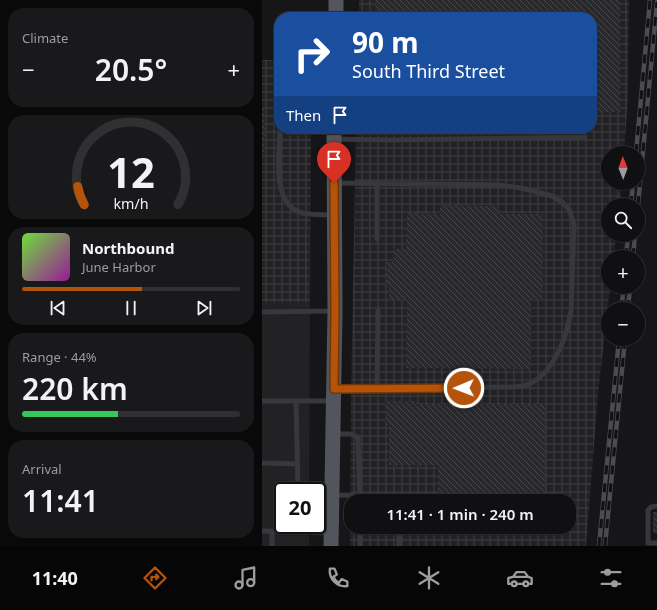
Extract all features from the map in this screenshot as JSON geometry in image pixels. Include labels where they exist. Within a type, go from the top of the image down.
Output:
[{"type":"main road","points":[[336,0],[336,12]]},
{"type":"main road","points":[[331,540],[335,311],[333,214],[334,134]]},
{"type":"lane","points":[[280,134],[279,183],[283,196],[289,205],[300,212],[333,214]]},
{"type":"lane","points":[[334,134],[391,140],[585,137]]},
{"type":"lane","points":[[262,402],[296,401],[377,389],[511,387],[527,385],[540,377],[550,364],[560,348],[570,323],[572,311],[574,224],[569,209],[562,202],[552,196],[521,188],[498,185],[334,183]]},
{"type":"lane","points":[[377,184],[377,239]]},
{"type":"lane","points":[[377,389],[378,310]]},
{"type":"lane","points":[[262,312],[335,311]]},
{"type":"lane","points":[[296,401],[298,482]]},
{"type":"lane","points":[[333,434],[350,434],[358,437],[360,494]]},
{"type":"lane","points":[[262,463],[297,464]]},
{"type":"lane","points":[[331,495],[344,495]]},
{"type":"lane","points":[[657,506],[650,507],[648,510],[648,543],[657,543]]},
{"type":"lane","points":[[262,531],[272,532],[272,546]]},
{"type":"lane","points":[[306,534],[331,540]]},
{"type":"lane","points":[[360,534],[360,546]]},
{"type":"lane","points":[[399,534],[399,546]]},
{"type":"shaded area","points":[[359,0],[629,0],[628,98],[625,146],[601,146],[601,190],[621,190],[621,198],[601,198],[601,242],[615,242],[615,250],[601,250],[601,294],[609,294],[608,302],[601,302],[601,346],[603,346],[586,546],[350,546],[350,534],[576,534],[576,494],[350,494],[356,134],[597,134],[597,12],[359,12]]},
{"type":"shaded area","points":[[262,60],[274,60],[274,134],[311,134],[310,303],[262,303]]},
{"type":"shaded area","points":[[262,303],[310,303],[309,482],[274,482],[274,534],[309,534],[309,546],[262,546]]},
{"type":"building","points":[[375,0],[620,0],[620,112],[597,113],[597,12],[375,12]]},
{"type":"building","points":[[262,109],[264,109],[265,126],[263,161],[262,161]]},
{"type":"building","points":[[440,205],[498,206],[498,214],[543,214],[543,300],[531,300],[531,369],[406,368],[407,300],[389,300],[389,287],[386,287],[386,262],[393,262],[393,249],[406,249],[407,213],[440,214]]},
{"type":"building","points":[[385,401],[417,401],[417,404],[545,404],[545,494],[438,494],[438,465],[389,465],[389,425],[385,425]]},
{"type":"building","points":[[653,512],[657,512],[657,533],[653,533]]},
{"type":"railway","points":[[637,146],[650,0]]},
{"type":"railway","points":[[639,198],[657,2]]},
{"type":"railway","points":[[632,190],[632,198]]},
{"type":"railway","points":[[627,242],[627,250]]},
{"type":"railway","points":[[634,242],[634,250]]},
{"type":"railway","points":[[622,302],[623,294]]},
{"type":"railway","points":[[629,294],[629,302]]},
{"type":"railway","points":[[599,546],[618,346]]},
{"type":"railway","points":[[605,546],[624,346]]},
{"type":"route","points":[[334,183],[334,389],[464,388]]}]
